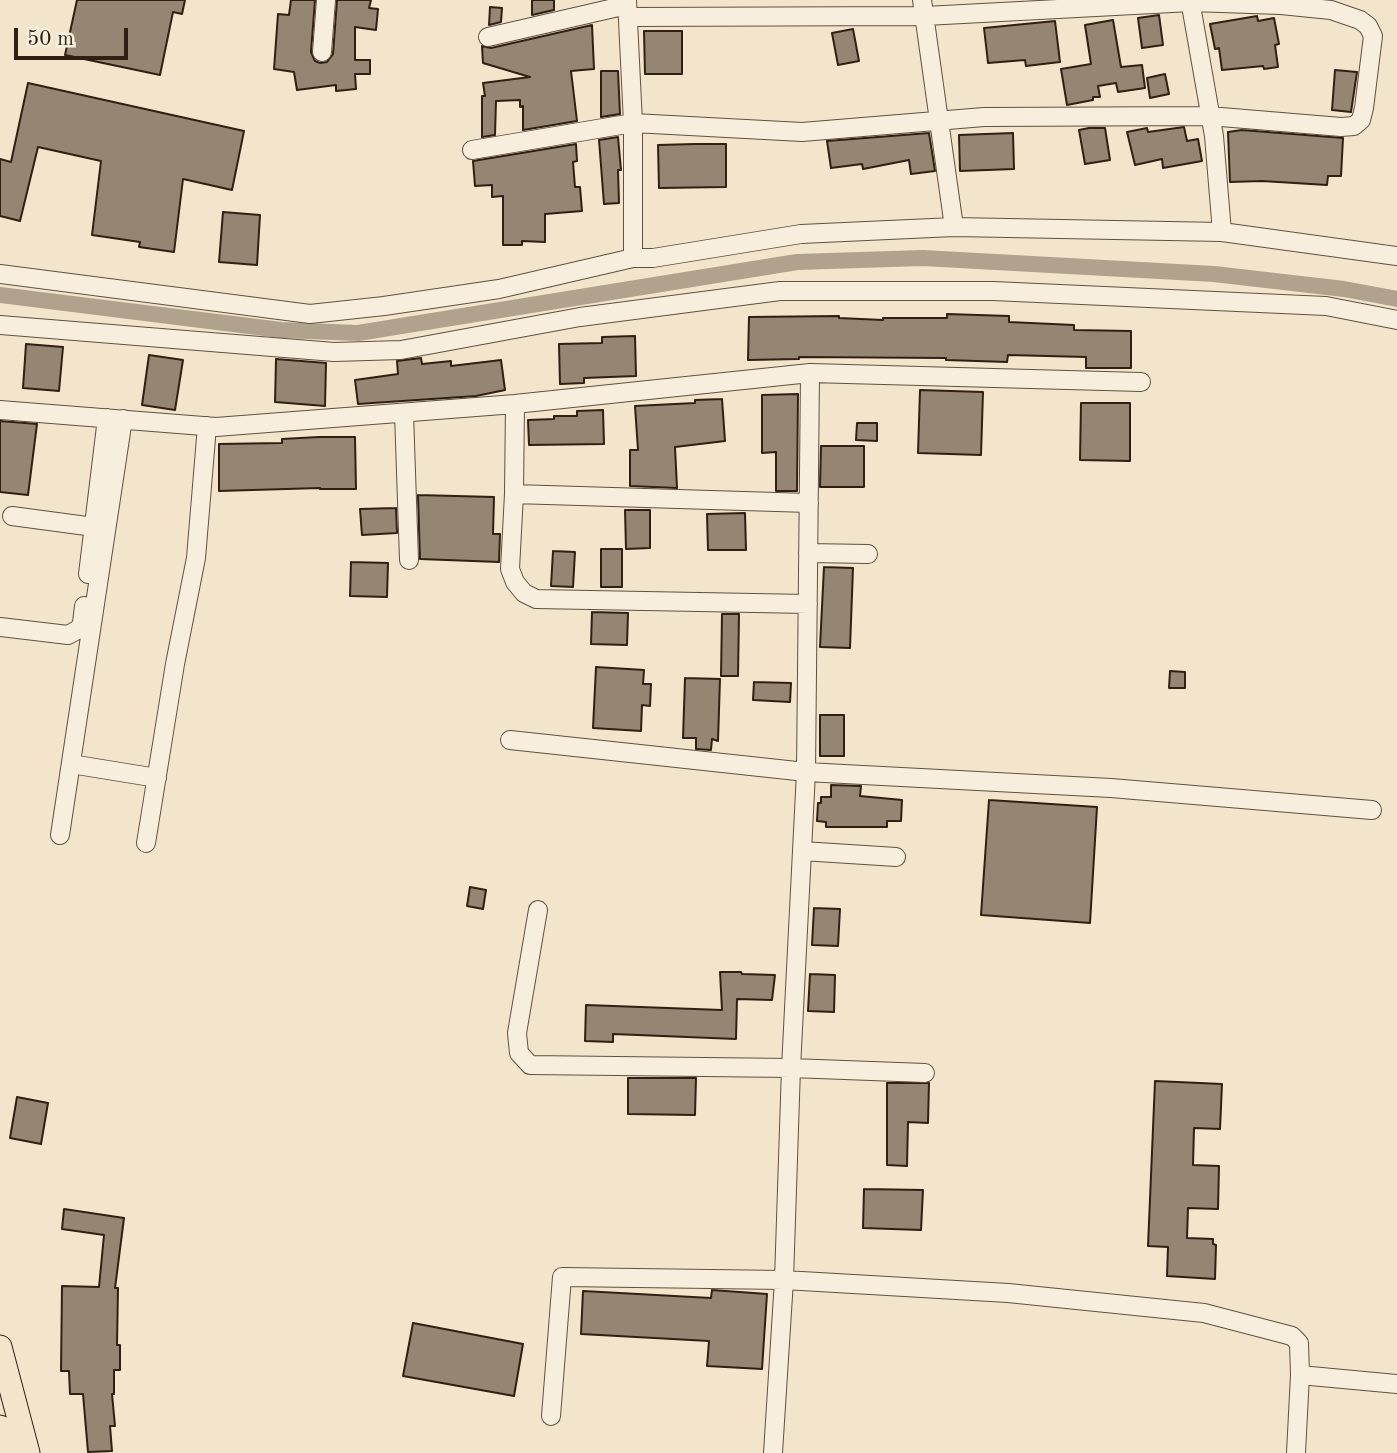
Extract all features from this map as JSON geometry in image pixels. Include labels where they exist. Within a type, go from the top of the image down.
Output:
[{"type":"main road","points":[[0,1347],[28,1453]]},
{"type":"main road","points":[[0,1427],[7,1453]]},
{"type":"street","points":[[322,52],[326,0]]},
{"type":"street","points":[[1190,1],[1214,136],[1222,232]]},
{"type":"street","points":[[472,150],[633,123],[802,132],[984,117],[1209,116],[1354,126],[1361,120],[1364,108],[1373,36],[1368,26],[1360,20],[1331,10],[1190,1],[923,8],[628,7],[488,37]]},
{"type":"street","points":[[628,7],[633,123],[634,258]]},
{"type":"street","points":[[923,8],[954,227]]},
{"type":"street","points":[[0,274],[310,314],[499,289],[634,258],[653,258],[801,234],[954,227],[1222,232],[1397,256]]},
{"type":"street","points":[[0,325],[334,352],[401,350],[580,317],[780,291],[993,291],[1326,306],[1397,320]]},
{"type":"street","points":[[773,1453],[785,1280],[791,1068],[806,772],[810,373]]},
{"type":"street","points":[[0,410],[207,426],[515,404],[810,373],[1141,382]]},
{"type":"street","points":[[515,404],[510,569],[515,583],[524,593],[536,599],[808,604]]},
{"type":"street","points":[[404,413],[409,560]]},
{"type":"street","points":[[0,627],[63,635],[75,633],[79,629],[82,623],[93,527],[115,419]]},
{"type":"street","points":[[60,835],[115,419]]},
{"type":"street","points":[[146,842],[175,664],[197,558],[207,426]]},
{"type":"street","points":[[514,494],[809,503]]},
{"type":"street","points":[[12,516],[93,527]]},
{"type":"street","points":[[808,553],[868,554]]},
{"type":"street","points":[[510,740],[806,772],[1111,788],[1372,810]]},
{"type":"street","points":[[71,764],[157,778]]},
{"type":"street","points":[[802,851],[896,857]]},
{"type":"street","points":[[538,910],[517,1033],[519,1053],[530,1065],[791,1068],[925,1073]]},
{"type":"street","points":[[551,1416],[562,1277],[785,1280],[1007,1293],[1204,1313],[1292,1336],[1299,1343],[1296,1453]]},
{"type":"street","points":[[1300,1375],[1397,1384]]},
{"type":"building","points":[[77,0],[185,0],[182,14],[173,12],[160,75],[65,55]]},
{"type":"building","points":[[291,0],[315,0],[311,52],[315,61],[320,63],[327,62],[333,54],[337,0],[371,0],[369,8],[378,9],[376,30],[355,27],[355,60],[370,60],[370,74],[355,74],[356,89],[336,91],[336,85],[297,90],[294,72],[274,69],[278,14],[289,15]]},
{"type":"building","points":[[532,0],[554,0],[554,10],[532,15]]},
{"type":"building","points":[[490,7],[502,8],[501,22],[489,25]]},
{"type":"building","points":[[1159,15],[1163,45],[1142,48],[1138,18]]},
{"type":"building","points":[[1257,16],[1258,21],[1274,18],[1279,44],[1275,45],[1278,67],[1222,70],[1219,48],[1215,49],[1210,24]]},
{"type":"building","points":[[1113,20],[1121,67],[1142,65],[1145,88],[1118,92],[1116,83],[1098,86],[1100,97],[1067,105],[1061,69],[1091,64],[1085,25]]},
{"type":"building","points":[[1055,21],[1060,62],[1026,66],[1025,60],[988,63],[984,28]]},
{"type":"building","points":[[592,25],[594,69],[571,71],[577,121],[523,130],[523,106],[520,107],[520,100],[496,101],[495,135],[482,137],[482,96],[485,96],[483,83],[530,77],[483,63],[482,46],[491,48]]},
{"type":"building","points":[[853,29],[859,61],[838,65],[832,33]]},
{"type":"building","points":[[644,31],[682,31],[682,74],[645,74]]},
{"type":"building","points":[[1335,70],[1357,72],[1351,112],[1332,110]]},
{"type":"building","points":[[601,71],[618,71],[620,114],[601,117]]},
{"type":"building","points":[[1165,74],[1169,94],[1150,98],[1147,78]]},
{"type":"building","points":[[28,83],[244,131],[232,190],[183,179],[174,252],[139,247],[140,242],[92,235],[101,161],[38,147],[20,221],[0,216],[0,159],[11,162]]},
{"type":"building","points":[[1184,127],[1187,141],[1198,139],[1202,161],[1163,168],[1162,159],[1135,165],[1127,132],[1147,128],[1148,132]]},
{"type":"building","points":[[1105,128],[1110,160],[1085,164],[1079,130]]},
{"type":"building","points":[[1242,130],[1343,138],[1341,176],[1328,176],[1327,185],[1230,182],[1228,132]]},
{"type":"building","points":[[929,133],[935,171],[911,174],[909,160],[863,169],[862,164],[831,168],[827,141]]},
{"type":"building","points":[[1013,133],[1014,169],[960,171],[959,135]]},
{"type":"building","points":[[618,137],[621,170],[618,170],[619,203],[604,204],[599,140]]},
{"type":"building","points":[[576,144],[577,161],[573,162],[575,187],[580,187],[582,211],[545,214],[545,242],[522,241],[522,245],[503,245],[503,196],[492,197],[492,185],[475,186],[473,161]]},
{"type":"building","points":[[726,144],[726,187],[659,188],[658,145]]},
{"type":"building","points":[[223,212],[260,215],[257,265],[219,262]]},
{"type":"building","points":[[947,314],[1009,316],[1009,322],[1074,325],[1074,330],[1131,331],[1131,368],[1086,368],[1086,357],[1008,355],[1007,362],[946,358],[799,357],[748,360],[749,317],[839,316],[883,320],[947,318]]},
{"type":"building","points":[[635,336],[636,376],[584,378],[584,383],[560,384],[559,344],[602,343],[602,337]]},
{"type":"building","points":[[26,344],[63,347],[59,391],[23,388]]},
{"type":"building","points":[[149,355],[183,360],[175,410],[142,405]]},
{"type":"building","points":[[421,358],[422,364],[451,361],[451,366],[501,360],[505,390],[476,396],[358,404],[355,380],[398,374],[397,361]]},
{"type":"building","points":[[276,359],[326,363],[325,406],[275,402]]},
{"type":"building","points":[[920,390],[983,392],[981,455],[918,453]]},
{"type":"building","points":[[798,394],[797,491],[776,491],[776,452],[762,453],[762,395]]},
{"type":"building","points":[[722,399],[725,441],[675,447],[677,488],[630,486],[630,450],[638,450],[635,406]]},
{"type":"building","points":[[1081,403],[1130,403],[1130,461],[1080,460]]},
{"type":"building","points":[[603,410],[604,444],[529,445],[528,420],[577,416],[577,411]]},
{"type":"building","points":[[0,421],[37,424],[28,495],[0,492]]},
{"type":"building","points":[[857,423],[877,423],[877,441],[856,440]]},
{"type":"building","points":[[355,437],[356,489],[219,491],[219,444],[282,443],[282,439]]},
{"type":"building","points":[[821,446],[864,446],[864,487],[820,487]]},
{"type":"building","points":[[418,495],[494,497],[493,534],[500,534],[499,562],[420,559]]},
{"type":"building","points":[[396,508],[397,533],[362,535],[360,509]]},
{"type":"building","points":[[625,510],[650,510],[650,548],[626,549]]},
{"type":"building","points":[[745,513],[746,550],[708,550],[707,514]]},
{"type":"building","points":[[601,549],[622,549],[622,587],[601,587]]},
{"type":"building","points":[[553,551],[575,552],[573,587],[551,586]]},
{"type":"building","points":[[351,562],[388,563],[387,597],[350,596]]},
{"type":"building","points":[[824,567],[853,568],[850,648],[820,647]]},
{"type":"building","points":[[592,612],[628,613],[627,645],[591,644]]},
{"type":"building","points":[[722,614],[739,614],[738,676],[721,676]]},
{"type":"building","points":[[596,667],[644,670],[643,684],[651,684],[650,706],[642,705],[641,731],[593,728]]},
{"type":"building","points":[[1170,671],[1185,672],[1185,688],[1169,688]]},
{"type":"building","points":[[685,678],[720,679],[718,741],[712,739],[711,750],[696,749],[696,738],[683,738]]},
{"type":"building","points":[[754,682],[791,683],[790,702],[753,700]]},
{"type":"building","points":[[820,715],[844,715],[844,756],[820,756]]},
{"type":"building","points":[[831,785],[861,786],[860,796],[902,800],[901,821],[887,821],[887,827],[826,827],[826,822],[817,821],[818,803],[821,803],[821,797],[831,797]]},
{"type":"building","points":[[989,800],[1097,807],[1090,923],[981,915]]},
{"type":"building","points":[[470,887],[486,890],[483,909],[467,906]]},
{"type":"building","points":[[814,908],[840,909],[838,946],[812,945]]},
{"type":"building","points":[[720,972],[775,975],[772,1000],[737,999],[736,1039],[613,1034],[613,1042],[585,1041],[586,1005],[722,1010]]},
{"type":"building","points":[[810,974],[835,975],[834,1012],[808,1011]]},
{"type":"building","points":[[628,1078],[696,1078],[695,1115],[628,1114]]},
{"type":"building","points":[[1155,1081],[1222,1084],[1220,1129],[1194,1128],[1193,1165],[1219,1166],[1218,1209],[1188,1208],[1187,1238],[1213,1239],[1213,1244],[1216,1245],[1215,1279],[1167,1276],[1168,1247],[1148,1246]]},
{"type":"building","points":[[887,1083],[929,1083],[928,1123],[908,1122],[907,1166],[887,1165]]},
{"type":"building","points":[[17,1097],[48,1103],[41,1144],[10,1138]]},
{"type":"building","points":[[864,1189],[923,1190],[921,1230],[863,1228]]},
{"type":"building","points":[[64,1209],[124,1218],[115,1288],[118,1288],[117,1345],[120,1345],[120,1370],[114,1370],[112,1394],[115,1426],[110,1426],[112,1451],[88,1452],[83,1394],[70,1394],[69,1371],[61,1371],[62,1286],[99,1287],[104,1235],[62,1229]]},
{"type":"building","points":[[712,1290],[767,1294],[762,1369],[707,1366],[709,1341],[581,1334],[583,1291],[711,1298]]},
{"type":"building","points":[[413,1323],[523,1344],[514,1396],[403,1376]]},
{"type":"waterway","points":[[0,295],[281,330],[358,333],[797,262],[923,258],[1214,274],[1344,289],[1397,299]]}]
